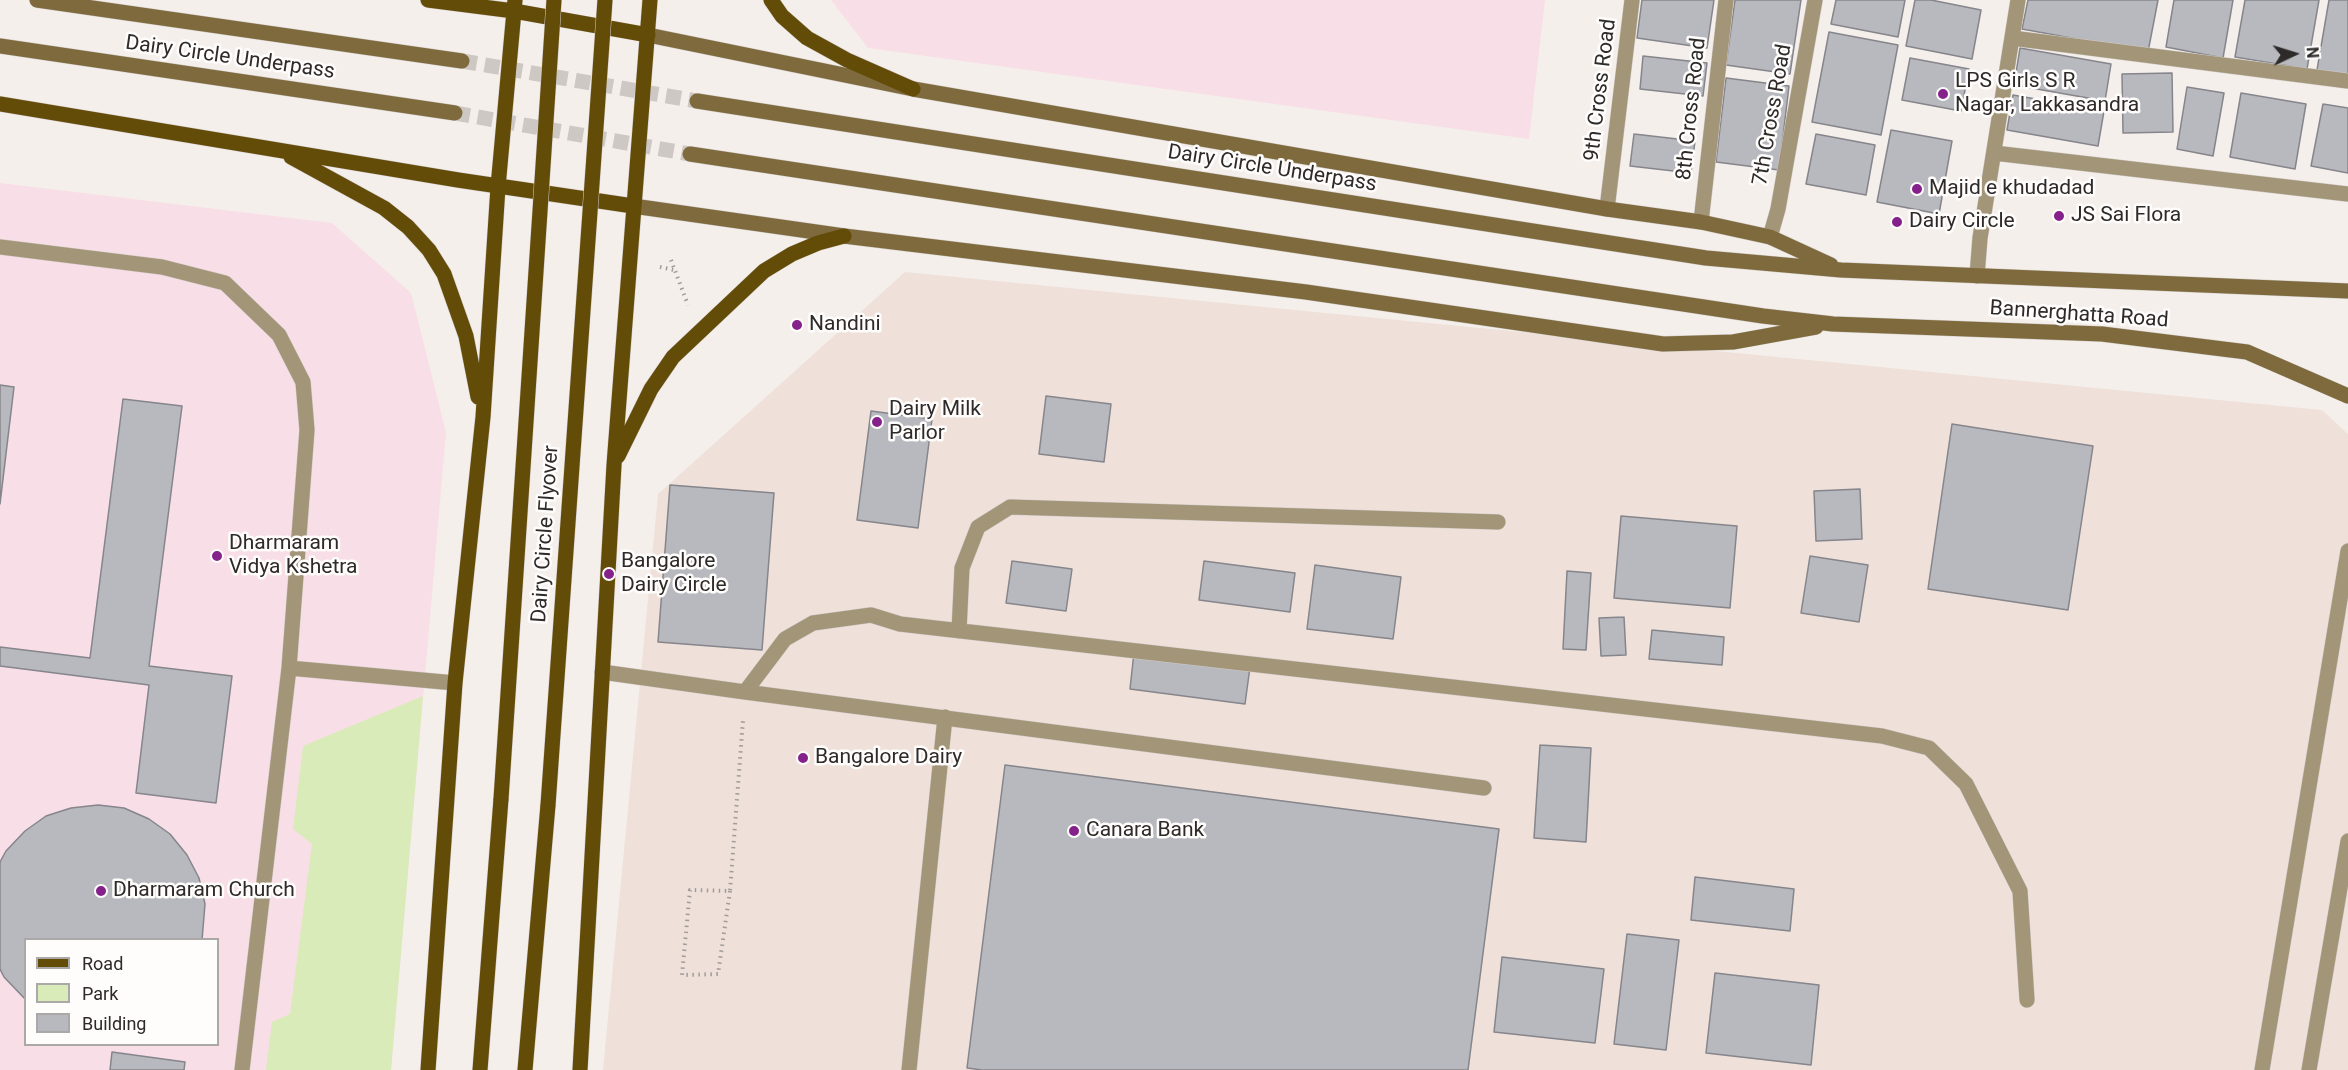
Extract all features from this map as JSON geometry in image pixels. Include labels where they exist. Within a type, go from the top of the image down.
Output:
[{"type":"main road","name":"Dairy Circle Underpass","points":[[37,0],[462,61]]},
{"type":"main road","points":[[428,0],[515,5],[912,90],[1607,209],[1701,222],[1770,237],[1842,270]]},
{"type":"main road","name":"Dairy Circle Flyover","points":[[480,1070],[554,0]]},
{"type":"main road","name":"Dairy Circle Flyover","points":[[525,1070],[548,805],[604,0]]},
{"type":"main road","points":[[580,1070],[614,465],[650,0]]},
{"type":"main road","points":[[771,0],[782,16],[807,38],[847,60],[912,90]]},
{"type":"main road","points":[[428,1070],[455,682],[483,417],[498,187],[515,5]]},
{"type":"main road","name":"Dairy Circle Underpass","points":[[0,46],[455,112]]},
{"type":"main road","name":"Dairy Circle Underpass","points":[[697,101],[1706,258],[1842,270]]},
{"type":"main road","points":[[0,104],[498,187],[674,213],[1306,292],[1663,344],[1733,342],[1833,324]]},
{"type":"main road","points":[[282,152],[384,208],[408,227],[429,250],[444,274],[466,336],[483,417]]},
{"type":"main road","points":[[690,154],[1763,316],[1833,324]]},
{"type":"main road","points":[[614,465],[651,389],[673,357],[764,271],[792,254],[818,243],[844,236]]},
{"type":"main road","name":"Bannerghatta Road","points":[[1842,270],[2348,291]]},
{"type":"main road","name":"Bannerghatta Road","points":[[1833,324],[2102,334],[2247,352],[2348,396]]},
{"type":"street","name":"9th Cross Road","points":[[1607,209],[1632,0]]},
{"type":"street","name":"8th Cross Road","points":[[1701,222],[1726,0]]},
{"type":"street","name":"7th Cross Road","points":[[1770,237],[1778,209],[1815,0]]},
{"type":"street","points":[[1977,276],[1980,238],[2018,0]]},
{"type":"street","points":[[2012,38],[2348,81]]},
{"type":"street","points":[[1994,153],[2348,194]]},
{"type":"street","points":[[0,247],[162,267],[225,283],[279,335],[303,382],[307,430],[289,668],[242,1070]]},
{"type":"street","points":[[959,631],[962,568],[978,527],[1010,507],[1498,522]]},
{"type":"street","points":[[2262,1070],[2348,551]]},
{"type":"street","points":[[745,693],[785,639],[813,624],[871,615],[900,624],[1882,736],[1929,748],[1966,784],[2020,891],[2027,1000]]},
{"type":"street","points":[[289,668],[455,682]]},
{"type":"street","points":[[602,672],[745,693],[1484,788]]},
{"type":"street","points":[[909,1070],[945,717]]},
{"type":"street","points":[[2309,1070],[2343,902],[2348,841]]},
{"type":"path","points":[[671,260],[690,312]]},
{"type":"path","points":[[660,267],[674,270]]},
{"type":"path","points":[[730,891],[690,890],[682,975],[718,974],[730,891],[745,693]]},
{"type":"shaded area","points":[[831,0],[1545,0],[1529,139],[868,48]]},
{"type":"shaded area","name":"Dharmaram Vidya Kshetra","points":[[0,183],[332,223],[411,293],[446,432],[391,1070],[0,1070]]},
{"type":"shaded area","points":[[905,272],[2322,410],[2348,434],[2348,1070],[603,1070],[658,494]]},
{"type":"green space","points":[[423,696],[391,1070],[266,1070],[272,1022],[290,1014],[312,844],[293,829],[303,746]]},
{"type":"building","points":[[1642,0],[1714,0],[1707,48],[1637,38]]},
{"type":"building","points":[[1735,0],[1801,0],[1790,74],[1726,65]]},
{"type":"building","points":[[1836,0],[1905,0],[1898,37],[1831,24]]},
{"type":"building","points":[[1915,0],[1931,0],[1981,10],[1972,59],[1906,46]]},
{"type":"building","points":[[2028,0],[2158,0],[2148,52],[2022,29]]},
{"type":"building","points":[[2174,0],[2233,0],[2223,58],[2166,47]]},
{"type":"building","points":[[2245,0],[2319,0],[2307,69],[2235,57]]},
{"type":"building","points":[[2329,0],[2348,0],[2348,76],[2317,70]]},
{"type":"building","points":[[1829,32],[1898,45],[1881,135],[1812,122]]},
{"type":"building","points":[[2020,48],[2111,64],[2105,101],[2014,85]]},
{"type":"building","points":[[1643,56],[1707,63],[1703,96],[1640,89]]},
{"type":"building","points":[[1910,58],[1969,69],[1961,111],[1902,100]]},
{"type":"building","points":[[2172,73],[2173,132],[2123,133],[2122,74]]},
{"type":"building","points":[[1726,78],[1789,86],[1779,170],[1716,162]]},
{"type":"building","points":[[2187,87],[2224,93],[2213,156],[2177,149]]},
{"type":"building","points":[[2241,93],[2306,104],[2295,169],[2230,157]]},
{"type":"building","points":[[2013,95],[2104,111],[2098,146],[2007,130]]},
{"type":"building","points":[[2323,104],[2348,108],[2348,173],[2311,166]]},
{"type":"building","points":[[1891,130],[1952,141],[1939,214],[1877,202]]},
{"type":"building","points":[[1634,134],[1695,141],[1691,173],[1630,166]]},
{"type":"building","points":[[1816,134],[1875,145],[1866,195],[1806,184]]},
{"type":"building","points":[[0,385],[14,387],[0,504]]},
{"type":"building","points":[[1046,396],[1111,404],[1104,462],[1039,454]]},
{"type":"building","points":[[123,399],[182,406],[149,666],[232,676],[216,803],[136,793],[149,685],[0,666],[0,647],[90,658]]},
{"type":"building","points":[[871,411],[932,419],[918,528],[857,520]]},
{"type":"building","points":[[1952,424],[2093,446],[2068,610],[1928,589]]},
{"type":"building","points":[[670,485],[774,493],[762,650],[658,642]]},
{"type":"building","points":[[1860,489],[1862,539],[1816,541],[1814,491]]},
{"type":"building","points":[[1621,516],[1737,526],[1730,608],[1614,598]]},
{"type":"building","points":[[1810,556],[1868,565],[1859,622],[1801,613]]},
{"type":"building","points":[[1012,561],[1072,569],[1066,611],[1006,603]]},
{"type":"building","points":[[1204,561],[1295,573],[1290,612],[1199,600]]},
{"type":"building","points":[[1315,565],[1401,577],[1393,639],[1307,629]]},
{"type":"building","points":[[1567,571],[1591,573],[1586,650],[1563,649]]},
{"type":"building","points":[[1624,617],[1626,655],[1601,656],[1599,618]]},
{"type":"building","points":[[1652,630],[1724,637],[1722,665],[1649,659]]},
{"type":"building","points":[[1134,652],[1250,667],[1245,704],[1130,689]]},
{"type":"building","points":[[1540,745],[1591,748],[1586,842],[1534,838]]},
{"type":"building","points":[[1005,765],[1499,829],[1468,1070],[982,1070],[967,1068]]},
{"type":"building","name":"Dharmaram Church","points":[[98,805],[124,808],[149,819],[170,834],[187,855],[199,878],[205,904],[202,938],[24,938],[24,998],[4,977],[0,969],[0,862],[6,851],[25,831],[46,816],[71,808]]},
{"type":"building","points":[[1695,877],[1794,889],[1790,931],[1691,920]]},
{"type":"building","points":[[1627,934],[1679,940],[1666,1050],[1614,1044]]},
{"type":"building","points":[[1502,957],[1604,969],[1595,1043],[1494,1032]]},
{"type":"building","points":[[1715,973],[1819,985],[1811,1065],[1706,1053]]},
{"type":"building","points":[[112,1052],[185,1062],[184,1070],[110,1070]]},
{"type":"tunnel","points":[[462,61],[697,101]]},
{"type":"tunnel","points":[[455,113],[690,154]]},
{"type":"place","name":"LPS Girls S R Nagar, Lakkasandra","points":[[1943,94]]},
{"type":"place","name":"Majid e khudadad","points":[[1917,189]]},
{"type":"place","name":"JS Sai Flora","points":[[2059,216]]},
{"type":"place","name":"Dairy Circle","points":[[1897,222]]},
{"type":"place","name":"Nandini","points":[[797,325]]},
{"type":"place","name":"Dairy Milk Parlor","points":[[877,422]]},
{"type":"place","name":"Dharmaram Vidya Kshetra","points":[[217,556]]},
{"type":"place","name":"Bangalore Dairy Circle","points":[[609,574]]},
{"type":"place","name":"Bangalore Dairy","points":[[803,758]]},
{"type":"place","name":"Canara Bank","points":[[1074,831]]},
{"type":"place","name":"Dharmaram Church","points":[[101,891]]}]
